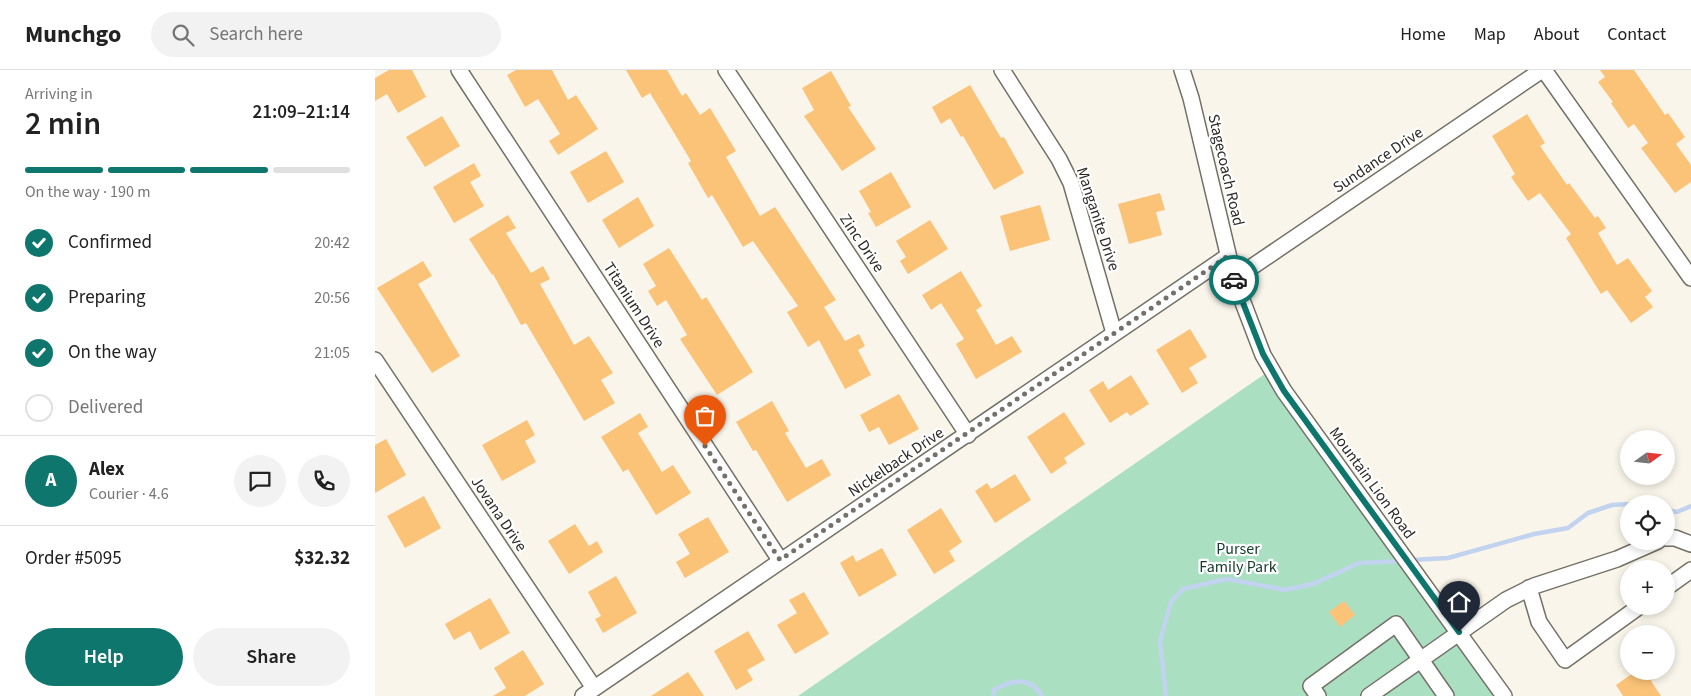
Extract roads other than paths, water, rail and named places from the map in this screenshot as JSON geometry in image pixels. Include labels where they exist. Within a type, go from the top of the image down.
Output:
[{"type":"street","name":"Titanium Drive","points":[[459,70],[780,560]]},
{"type":"street","name":"Zinc Drive","points":[[726,70],[968,434]]},
{"type":"street","name":"Manganite Drive","points":[[1002,70],[1054,151],[1071,184],[1114,334]]},
{"type":"street","name":"Sundance Drive","points":[[1234,279],[1543,70],[1691,278]]},
{"type":"street","name":"Stagecoach Road","points":[[1183,71],[1234,279]]},
{"type":"street","name":"Nickelback Drive","points":[[589,692],[1228,256]]},
{"type":"street","name":"Mountain Lion Road","points":[[1234,279],[1263,354],[1284,391],[1504,696]]},
{"type":"street","name":"Jovana Drive","points":[[375,360],[589,692]]},
{"type":"street","points":[[1675,538],[1691,544]]},
{"type":"street","points":[[1369,696],[1506,600],[1529,588],[1617,559],[1638,550]]},
{"type":"street","points":[[1675,582],[1691,570]]},
{"type":"street","points":[[1529,588],[1539,622],[1565,660],[1628,615]]},
{"type":"street","points":[[1318,696],[1311,686],[1396,624],[1445,696]]},
{"type":"waterway","points":[[1410,560],[1448,558],[1534,534],[1568,528],[1588,513],[1612,505],[1620,505]]},
{"type":"waterway","points":[[1675,512],[1691,506]]},
{"type":"waterway","points":[[1166,696],[1160,641],[1171,602],[1183,589],[1227,579],[1285,590],[1313,584],[1359,563],[1403,561]]},
{"type":"waterway","points":[[993,696],[994,690],[1013,682],[1032,685],[1042,696]]},
{"type":"park label","name":"Purser Family Park","points":[[1238,558]]}]
